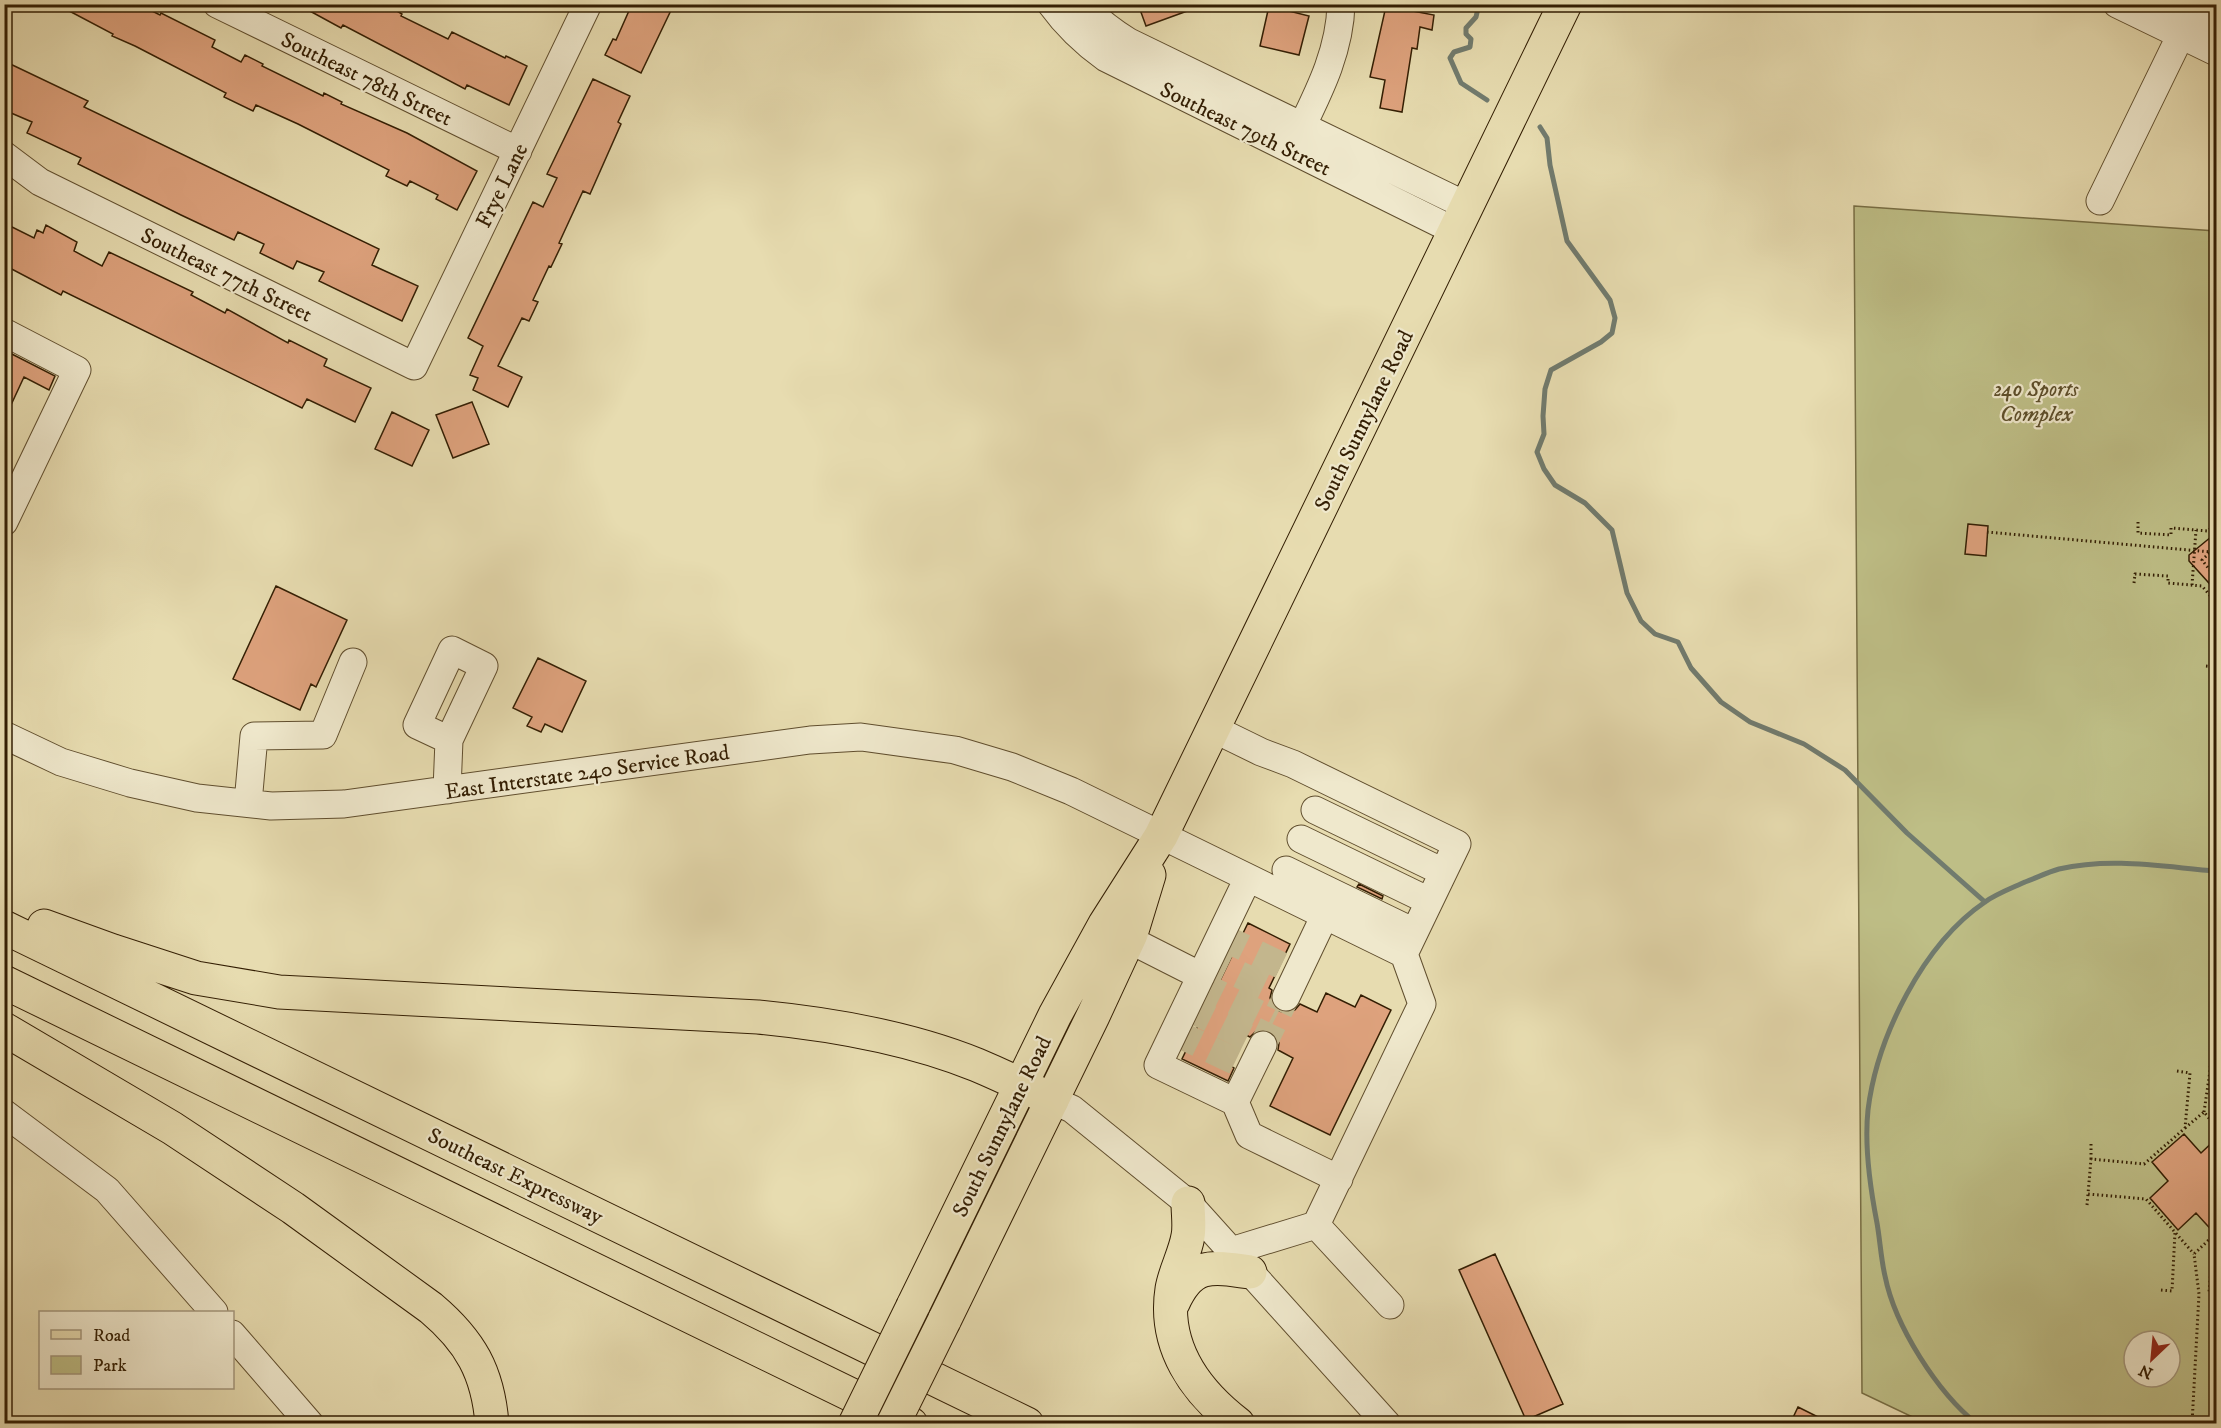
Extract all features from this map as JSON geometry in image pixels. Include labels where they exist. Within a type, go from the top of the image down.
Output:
[{"type":"main road","name":"South Sunnylane Road","points":[[855,1424],[1055,1015],[1105,924],[1161,836],[1565,4]]},
{"type":"main road","name":"South Sunnylane Road","points":[[892,1424],[1052,1101],[1128,939],[1161,836]]},
{"type":"main road","points":[[4,911],[163,968],[234,986],[342,996],[758,1017],[811,1022],[872,1034],[976,1065],[1052,1101]]},
{"type":"main road","name":"Southeast Expressway","points":[[4,927],[1027,1424]]},
{"type":"main road","points":[[4,982],[911,1424]]},
{"type":"main road","points":[[4,1029],[172,1128],[293,1208],[431,1308],[450,1324],[473,1353],[486,1386],[492,1424]]},
{"type":"main road","points":[[1188,1203],[1188,1236],[1172,1288],[1170,1311],[1179,1352],[1196,1384],[1217,1407],[1238,1424]]},
{"type":"main road","points":[[1170,1311],[1181,1286],[1192,1275],[1241,1261]]},
{"type":"street","name":"Southeast 78th Street","points":[[217,4],[518,151]]},
{"type":"street","name":"Frye Lane","points":[[414,366],[588,4]]},
{"type":"street","name":"Southeast 79th Street","points":[[1052,4],[1070,29],[1106,58],[1147,65],[1461,218]]},
{"type":"street","name":"Southeast 79th Street","points":[[1083,4],[1147,65]]},
{"type":"street","points":[[1296,138],[1332,59],[1338,40],[1341,4]]},
{"type":"street","points":[[2117,4],[2186,26],[2217,29]]},
{"type":"street","points":[[2165,4],[2186,26],[2217,52]]},
{"type":"street","points":[[2100,201],[2186,26]]},
{"type":"street","name":"Southeast 77th Street","points":[[4,155],[40,182],[414,366]]},
{"type":"street","name":"Southeast 77th Street","points":[[4,182],[40,182]]},
{"type":"street","points":[[4,332],[77,370],[4,522]]},
{"type":"street","points":[[248,803],[254,736],[323,735],[353,662]]},
{"type":"street","points":[[1214,729],[1329,781],[1457,844],[1425,910],[1422,1004],[1316,1225],[1241,1261]]},
{"type":"street","name":"East Interstate 240 Service Road","points":[[4,735],[61,762],[130,783],[197,798],[271,806],[344,804],[810,740],[861,737],[955,750],[1012,767],[1071,791],[1248,878],[1296,848]]},
{"type":"street","points":[[447,790],[449,740]]},
{"type":"street","points":[[1286,996],[1325,915],[1296,848],[1329,781]]},
{"type":"street","points":[[1296,848],[1425,910]]},
{"type":"street","points":[[1296,848],[1425,910]]},
{"type":"street","points":[[1248,878],[1158,1065],[1235,1102],[1249,1135],[1339,1179]]},
{"type":"street","points":[[1325,915],[1425,910]]},
{"type":"street","points":[[1128,939],[1201,976]]},
{"type":"street","points":[[1235,1102],[1263,1045]]},
{"type":"street","points":[[1052,1101],[1072,1109],[1188,1203],[1387,1424]]},
{"type":"street","points":[[4,1113],[107,1190],[213,1311]]},
{"type":"street","points":[[1316,1225],[1390,1305]]},
{"type":"street","points":[[234,1336],[310,1424]]},
{"type":"path","points":[[2138,522],[2138,533],[2171,535],[2171,528],[2208,531],[2217,523]]},
{"type":"path","points":[[2192,585],[2196,530]]},
{"type":"path","points":[[1988,532],[2211,552]]},
{"type":"path","points":[[2217,547],[2202,560],[2217,578]]},
{"type":"path","points":[[2134,582],[2135,574],[2168,576],[2168,583],[2202,586],[2213,599],[2215,610],[2211,638]]},
{"type":"path","points":[[2206,666],[2217,667]]},
{"type":"path","points":[[2091,1159],[2144,1164],[2204,1112],[2217,997]]},
{"type":"path","points":[[2177,1071],[2190,1073],[2186,1128]]},
{"type":"path","points":[[2204,1112],[2217,1127]]},
{"type":"path","points":[[2087,1205],[2091,1144]]},
{"type":"path","points":[[2088,1194],[2146,1199],[2194,1254],[2199,1294],[2192,1424]]},
{"type":"path","points":[[2161,1290],[2172,1291],[2175,1231]]},
{"type":"path","points":[[2194,1254],[2215,1234]]},
{"type":"path","points":[[2215,1234],[2209,1292],[2217,1293]]},
{"type":"green space","name":"240 Sports Complex","points":[[1854,206],[2216,231],[2216,1423],[1925,1423],[1862,1393]]},
{"type":"building","points":[[56,4],[138,4],[160,15],[161,13],[215,40],[212,47],[241,62],[245,55],[263,64],[262,66],[323,96],[324,93],[342,102],[341,104],[407,133],[477,171],[457,210],[436,199],[438,195],[410,181],[407,186],[386,176],[389,170],[298,124],[256,105],[253,111],[224,97],[226,93],[112,36],[113,34]]},
{"type":"building","points":[[297,4],[385,4],[402,14],[401,16],[448,39],[452,32],[527,66],[509,105],[467,85],[465,89],[343,25],[341,28]]},
{"type":"building","points":[[632,4],[674,4],[641,73],[605,55],[613,39],[616,40]]},
{"type":"building","points":[[1138,4],[1200,4],[1201,6],[1146,26]]},
{"type":"building","points":[[1269,6],[1309,16],[1299,55],[1260,46]]},
{"type":"building","points":[[1386,6],[1434,15],[1432,30],[1420,27],[1417,49],[1412,48],[1402,112],[1380,108],[1385,80],[1370,77]]},
{"type":"building","points":[[4,61],[88,101],[84,107],[379,249],[372,265],[418,286],[402,321],[319,281],[324,272],[297,261],[293,269],[260,253],[264,244],[238,232],[234,240],[78,164],[81,158],[27,133],[32,122],[4,110]]},
{"type":"building","points":[[593,79],[630,96],[618,122],[621,124],[590,194],[583,191],[559,243],[562,244],[533,300],[538,302],[529,321],[522,318],[498,366],[522,377],[508,407],[473,390],[478,378],[470,375],[483,346],[468,338],[533,202],[543,207],[557,178],[547,174]]},
{"type":"building","points":[[4,223],[34,238],[37,230],[43,233],[46,225],[77,242],[74,251],[102,266],[109,252],[193,292],[191,295],[225,313],[227,309],[288,343],[289,340],[327,359],[324,366],[371,388],[355,422],[307,399],[302,408],[63,291],[61,295],[4,265]]},
{"type":"building","points":[[4,350],[55,376],[49,390],[24,377],[4,420]]},
{"type":"building","points":[[472,402],[489,444],[453,458],[436,415]]},
{"type":"building","points":[[392,412],[429,430],[412,466],[375,449]]},
{"type":"building","points":[[1968,524],[1988,526],[1986,556],[1965,554]]},
{"type":"building","points":[[2217,532],[2217,592],[2189,561],[2189,555]]},
{"type":"building","points":[[276,586],[347,620],[316,687],[311,684],[300,710],[233,679]]},
{"type":"building","points":[[538,658],[586,681],[562,732],[545,724],[541,732],[527,726],[532,717],[513,708]]},
{"type":"building","points":[[1359,884],[1383,896],[1382,899],[1357,887]]},
{"type":"building","points":[[1248,923],[1290,944],[1269,988],[1272,990],[1270,998],[1273,1005],[1279,1011],[1288,1013],[1300,1004],[1317,1012],[1326,993],[1355,1007],[1361,995],[1391,1010],[1330,1135],[1270,1106],[1293,1058],[1278,1050],[1279,1043],[1270,1031],[1261,1029],[1250,1037],[1246,1035],[1231,1066],[1234,1068],[1228,1081],[1182,1059]]},
{"type":"building","points":[[2184,1134],[2201,1153],[2217,1138],[2217,1236],[2196,1213],[2178,1230],[2150,1198],[2168,1181],[2152,1162]]},
{"type":"building","points":[[1495,1254],[1563,1404],[1526,1420],[1459,1270]]},
{"type":"building","points":[[1798,1407],[1832,1424],[1790,1424]]},
{"type":"waterway","points":[[1479,4],[1476,17],[1466,28],[1466,34],[1471,39],[1470,47],[1454,52],[1450,58],[1461,83],[1487,100]]},
{"type":"waterway","points":[[1540,127],[1547,138],[1550,165],[1567,241],[1610,300],[1615,318],[1612,333],[1601,342],[1551,370],[1545,389],[1544,434],[1537,452],[1544,469],[1555,485],[1585,503],[1612,530],[1627,593],[1641,621],[1655,634],[1678,642],[1691,668],[1721,702],[1750,722],[1804,744],[1845,770],[1907,833],[1985,902]]},
{"type":"waterway","points":[[1977,1424],[1947,1394],[1920,1357],[1898,1316],[1884,1270],[1868,1167],[1867,1124],[1873,1082],[1893,1023],[1923,967],[1942,942],[1963,920],[1985,902],[2004,891],[2055,870],[2079,865],[2118,863],[2216,871]]},
{"type":"tunnel","points":[[1220,936],[1297,973]]},
{"type":"tunnel","points":[[1186,1007],[1263,1045],[1286,997],[1209,960]]},
{"type":"tunnel","points":[[1197,983],[1274,1021]]},
{"type":"tunnel","points":[[1174,1032],[1251,1069]]}]
